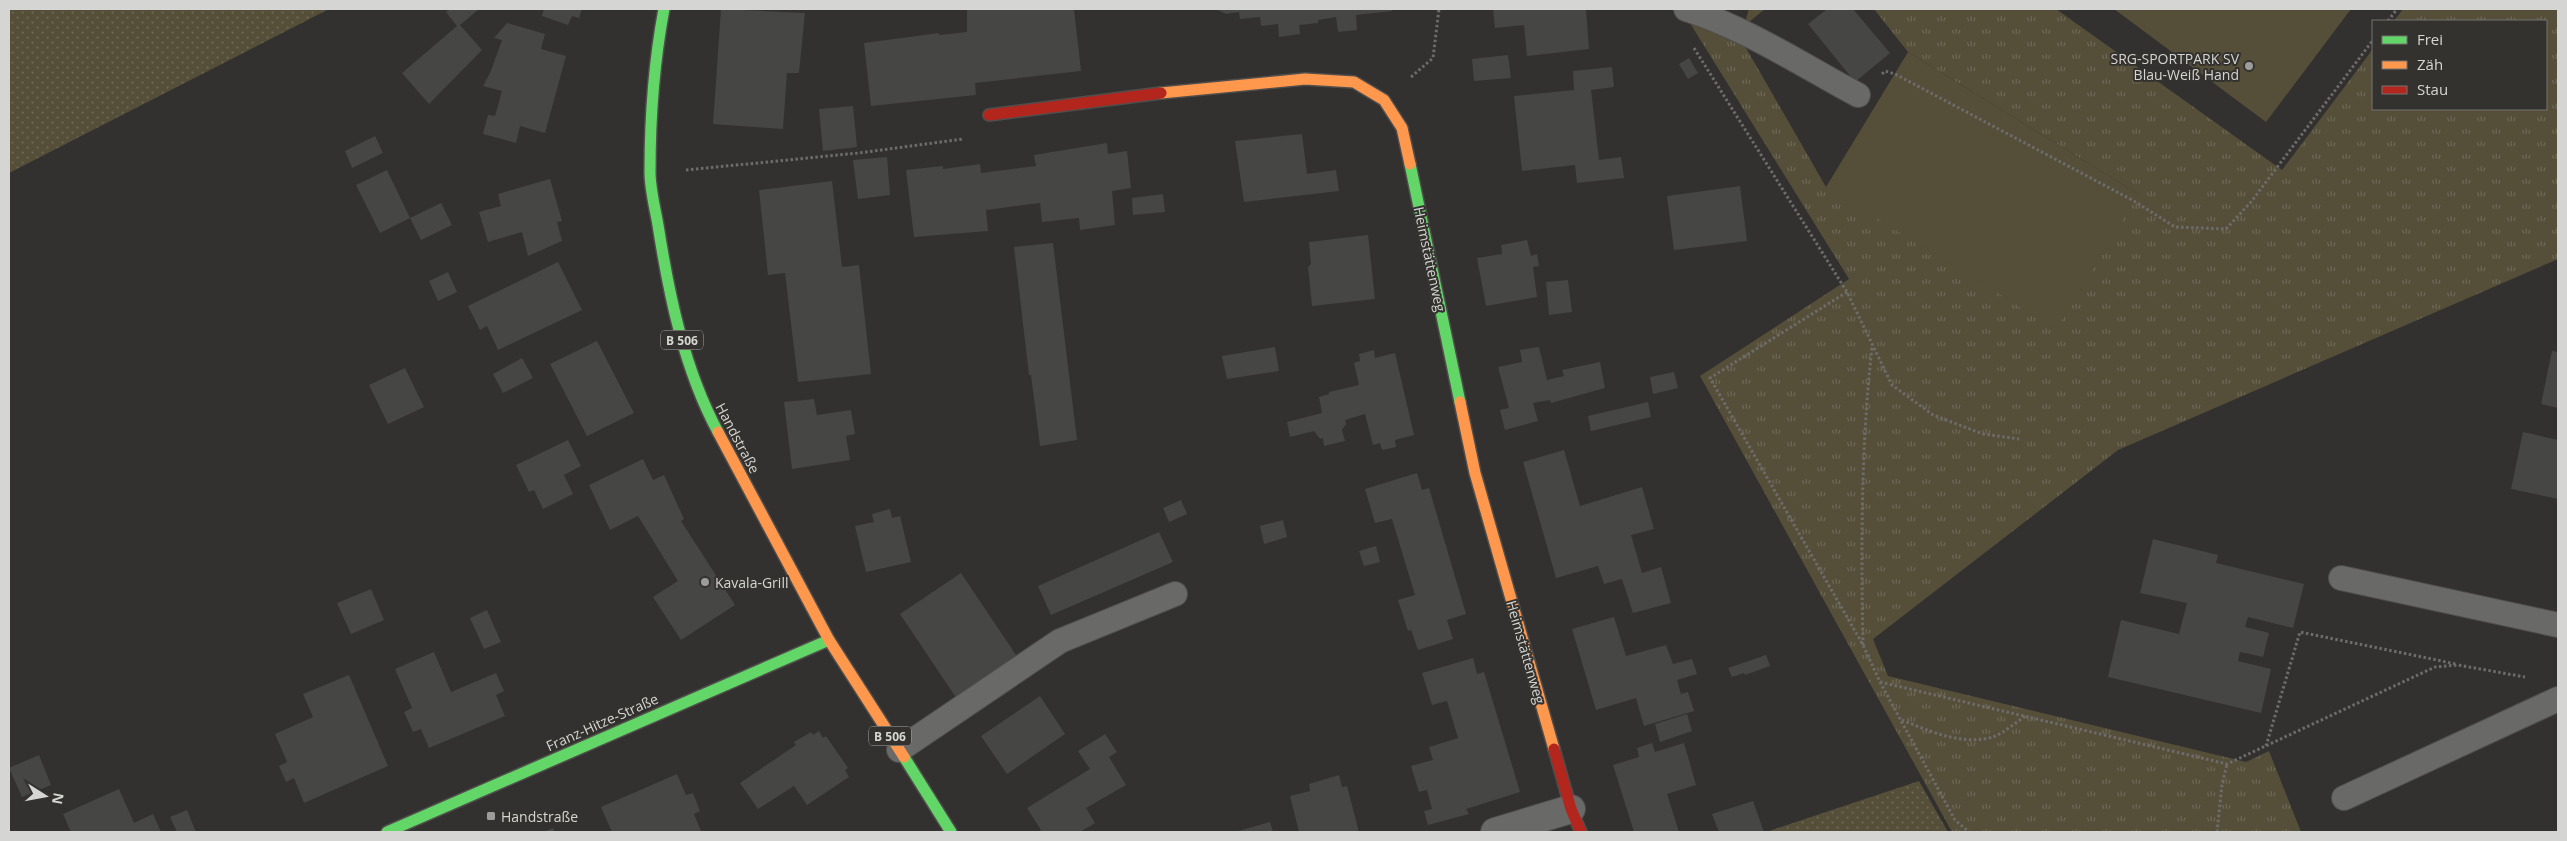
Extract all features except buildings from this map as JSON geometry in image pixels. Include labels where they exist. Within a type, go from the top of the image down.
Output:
[{"type":"street","name":"Handstraße","points":[[664,9],[657,46],[650,174],[666,271],[680,332],[701,401],[829,640],[951,832]]},
{"type":"street","name":"Heimstättenweg","points":[[990,115],[1162,93],[1305,79],[1354,82],[1384,100],[1402,128],[1475,473],[1576,821],[1495,832]]},
{"type":"street","name":"Franz-Hitze-Straße","points":[[387,832],[829,640]]},
{"type":"lane","points":[[1686,9],[1707,16],[1739,31],[1858,95]]},
{"type":"lane","points":[[2341,578],[2558,625]]},
{"type":"lane","points":[[899,750],[1060,641],[1175,594]]},
{"type":"lane","points":[[2344,798],[2558,699]]},
{"type":"path","points":[[1384,100],[1432,58],[1439,9]]},
{"type":"path","points":[[2389,20],[2397,9]]},
{"type":"path","points":[[1895,74],[2134,201],[2175,227],[2226,229],[2262,187],[2372,41]]},
{"type":"path","points":[[1690,42],[1847,292],[1892,385],[1933,415],[1983,434],[2019,439]]},
{"type":"path","points":[[650,174],[859,153],[967,139],[990,115]]},
{"type":"path","points":[[1847,292],[1775,335],[1710,378],[1863,646],[1880,682],[1955,820],[1969,832]]},
{"type":"path","points":[[1863,646],[1861,557],[1865,407],[1872,347]]},
{"type":"path","points":[[2266,747],[2300,632],[2533,679]]},
{"type":"path","points":[[1880,682],[2227,764],[2435,668],[2458,665]]},
{"type":"path","points":[[1901,720],[1942,735],[1969,738],[1993,737],[2026,716]]},
{"type":"path","points":[[2217,832],[2222,784],[2227,764]]},
{"type":"green space","points":[[9,9],[329,9],[9,173]]},
{"type":"green space","points":[[1749,9],[1765,9],[1744,26]]},
{"type":"green space","points":[[1874,9],[2056,9],[2282,170],[2372,50],[2372,110],[2547,110],[2547,20],[2395,20],[2403,9],[2558,9],[2558,259],[2118,450],[1873,639],[1888,676],[2246,762],[2269,751],[2301,832],[1952,832],[1700,376],[1849,279],[1688,20],[1742,41],[1826,187],[2138,194],[1908,52]]},
{"type":"green space","name":"SRG-SPORTPARK SV Blau-Weiß Hand","points":[[2114,9],[2351,9],[2266,122]]},
{"type":"green space","points":[[1908,52],[2138,194],[2056,329],[1826,187]]},
{"type":"green space","points":[[1919,781],[1948,832],[1766,832]]},
{"type":"traffic: fast","points":[[664,9],[653,90],[650,152],[651,185],[667,278],[679,331],[696,383],[718,432]]},
{"type":"traffic: fast","points":[[1410,164],[1460,402]]},
{"type":"traffic: fast","points":[[387,832],[829,640]]},
{"type":"traffic: fast","points":[[904,757],[951,832]]},
{"type":"traffic: slow","points":[[1161,93],[1305,79],[1354,82],[1384,100],[1402,128],[1410,164]]},
{"type":"traffic: slow","points":[[1460,402],[1475,473],[1554,749]]},
{"type":"traffic: slow","points":[[718,432],[829,640],[904,757]]},
{"type":"traffic: jam","points":[[989,115],[1161,93]]},
{"type":"traffic: jam","points":[[1554,749],[1571,809],[1581,832]]},
{"type":"place","name":"SRG-SPORTPARK SV Blau-Weiß Hand","points":[[2249,66]]},
{"type":"place","name":"Kavala-Grill","points":[[705,582]]},
{"type":"place","name":"Handstraße","points":[[491,816]]}]
